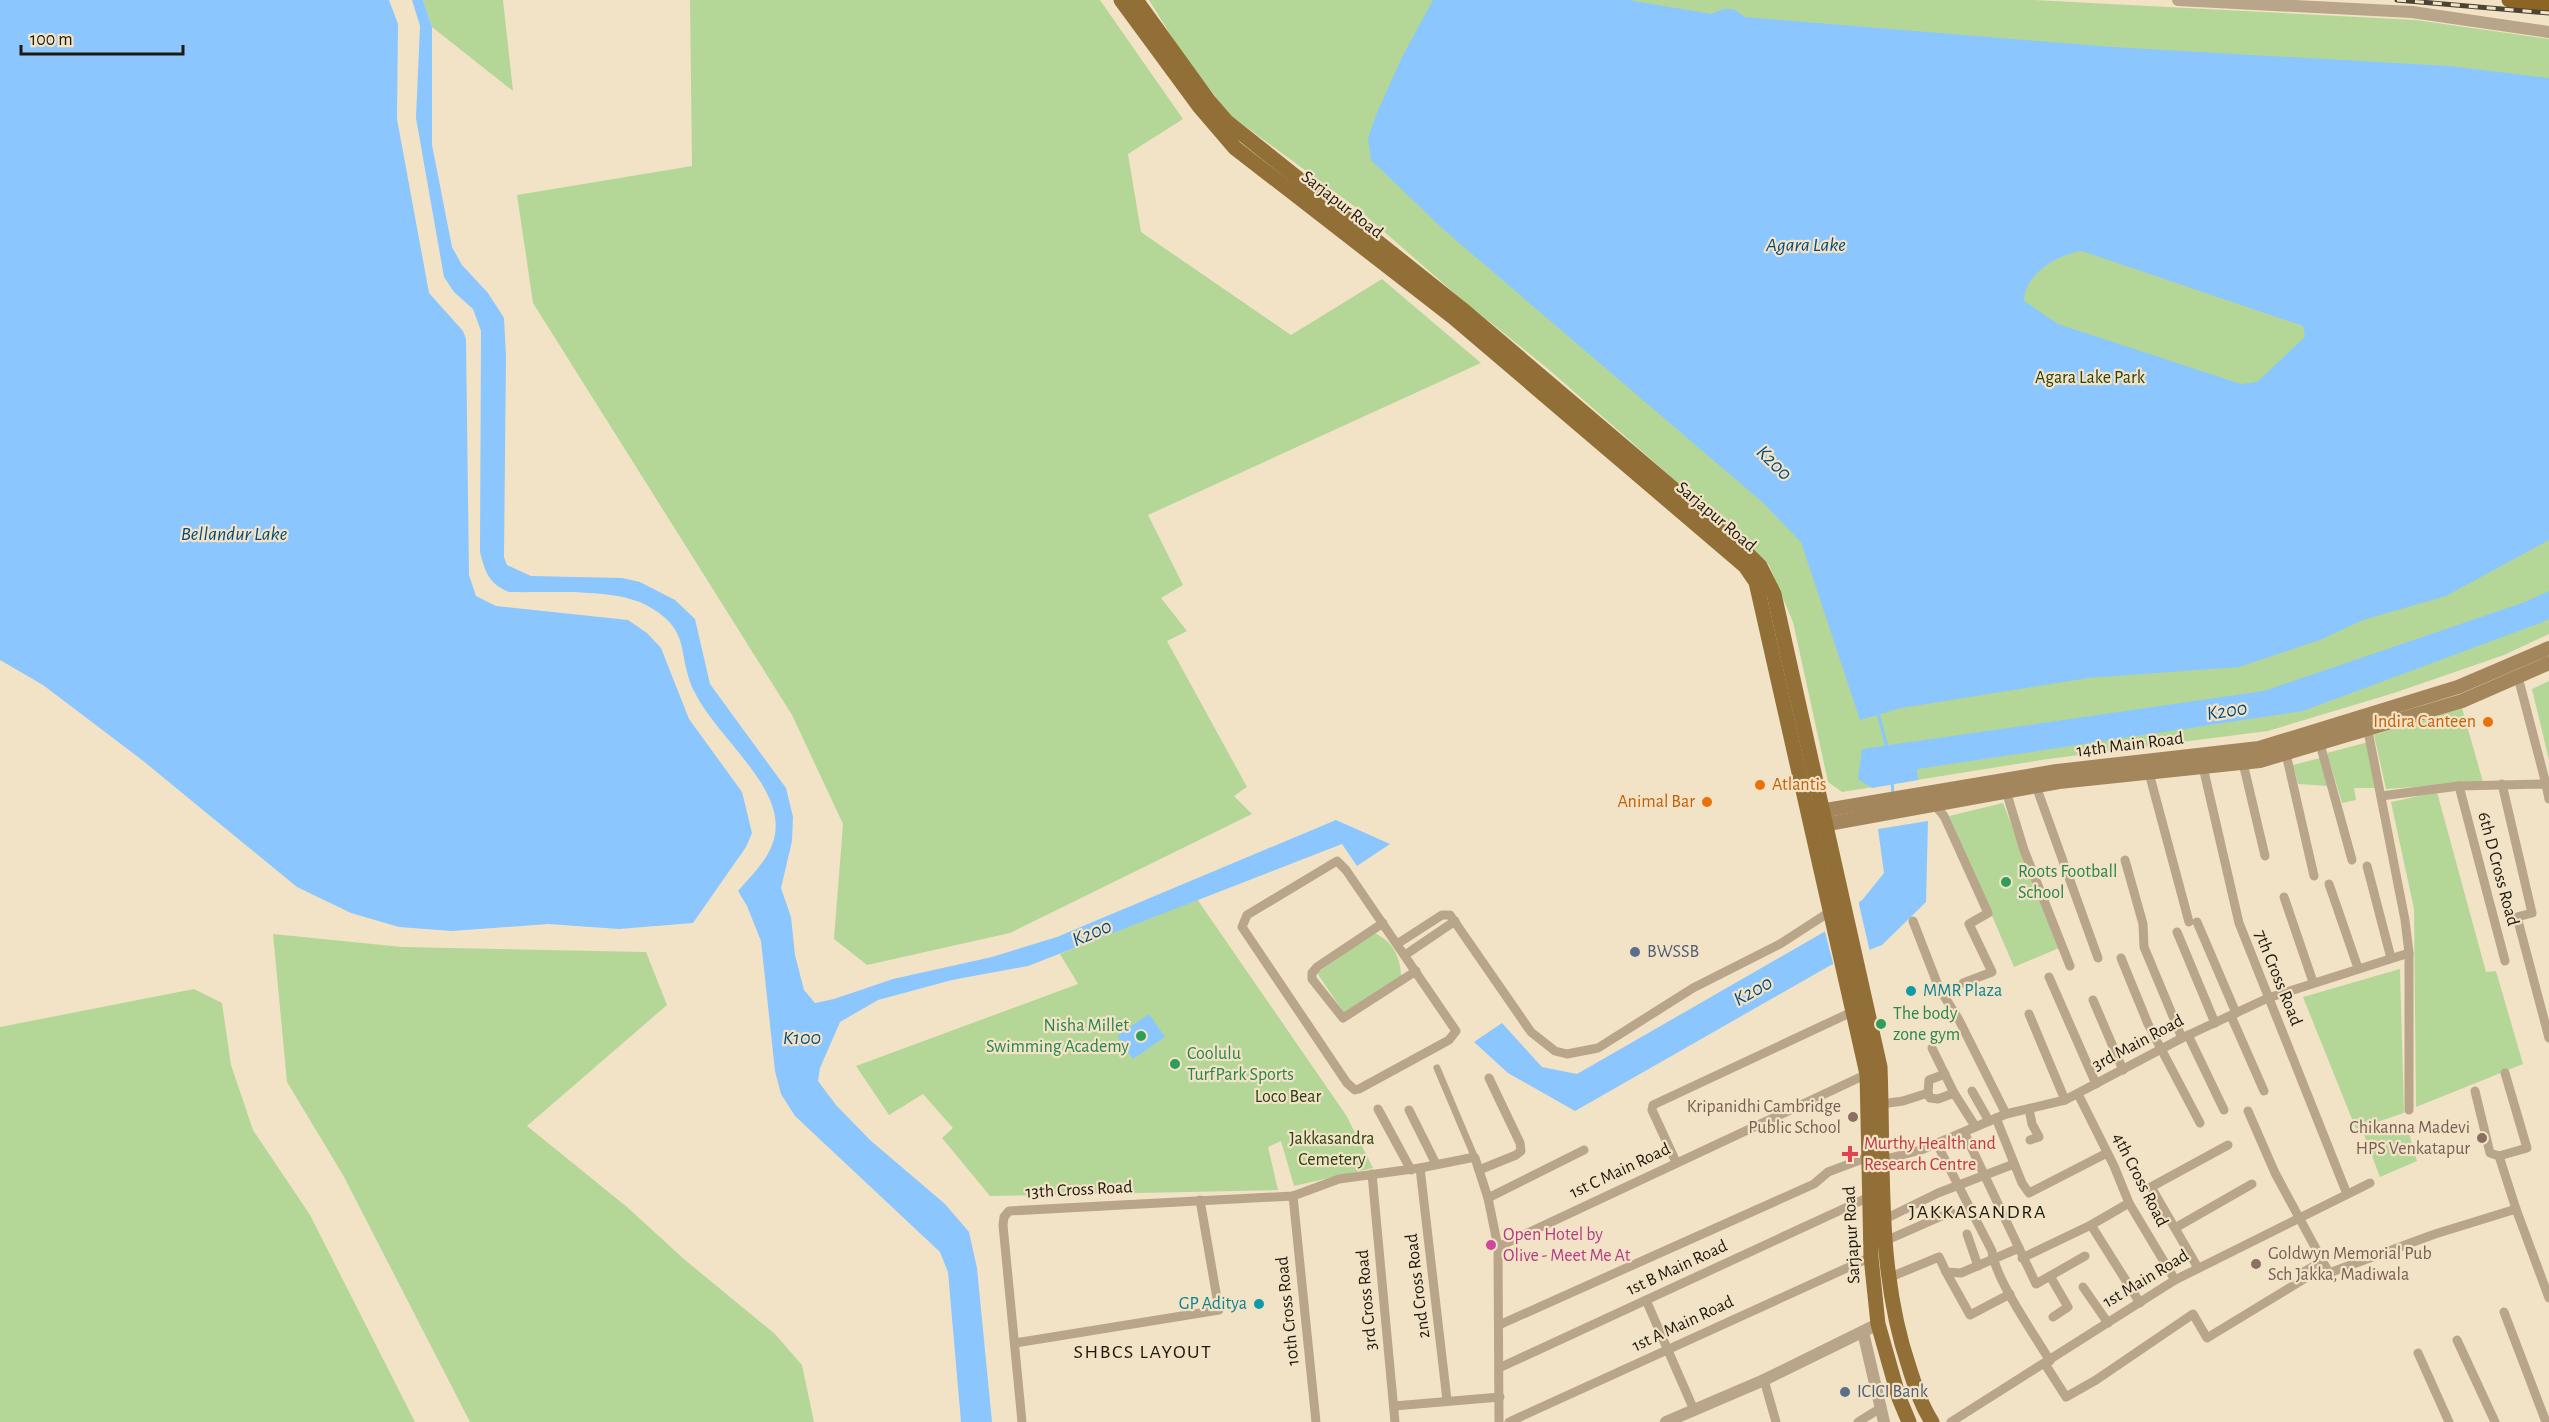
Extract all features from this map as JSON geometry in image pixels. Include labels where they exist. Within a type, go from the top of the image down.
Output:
[{"type":"highway","points":[[2509,0],[2549,7]]},
{"type":"main road","name":"Sarjapur Road","points":[[1121,0],[1198,106],[1235,148],[1504,352]]},
{"type":"main road","name":"Sarjapur Road","points":[[1136,0],[1208,100],[1226,121],[1736,542],[1766,574],[1774,594],[1836,912],[1880,1067],[1881,1104],[1869,1197],[1871,1257],[1878,1324],[1899,1398],[1909,1422]]},
{"type":"main road","name":"14th Main Road","points":[[1817,819],[1867,809],[2036,786],[2243,763],[2286,754],[2320,744],[2549,648]]},
{"type":"main road","name":"14th Main Road","points":[[1928,801],[2057,771],[2259,748],[2462,701],[2549,663]]},
{"type":"main road","name":"Sarjapur Road","points":[[1849,963],[1854,1011],[1867,1074],[1894,1318],[1916,1388],[1932,1422]]},
{"type":"street","points":[[2178,0],[2412,12],[2549,32]]},
{"type":"street","points":[[2518,677],[2548,784],[2549,799]]},
{"type":"street","points":[[2367,724],[2405,920],[2409,953],[2409,1110]]},
{"type":"street","points":[[2320,744],[2352,860]]},
{"type":"street","points":[[2286,754],[2314,876]]},
{"type":"street","points":[[2243,763],[2265,856]]},
{"type":"street","name":"7th Cross Road","points":[[2203,767],[2236,915],[2347,1194]]},
{"type":"street","points":[[2149,773],[2193,922],[2264,1091]]},
{"type":"street","points":[[2502,784],[2532,913],[2517,917],[2549,1038]]},
{"type":"street","points":[[2381,795],[2459,786],[2548,784]]},
{"type":"street","points":[[2036,786],[2098,958]]},
{"type":"street","name":"6th D Cross Road","points":[[2459,786],[2505,961]]},
{"type":"street","points":[[2006,791],[2024,850],[2070,966]]},
{"type":"street","points":[[1928,801],[1944,816],[1988,913],[1969,924],[1992,972],[1964,983]]},
{"type":"street","points":[[2125,860],[2143,924],[2144,947],[2185,1036],[2224,1110]]},
{"type":"street","points":[[1337,861],[1346,870],[1383,923],[1454,1027],[1454,1036],[1364,1088],[1355,1090],[1347,1083],[1242,927],[1247,915],[1337,861]]},
{"type":"street","points":[[2367,866],[2391,958]]},
{"type":"street","points":[[2329,884],[2358,968]]},
{"type":"street","points":[[2284,897],[2313,982]]},
{"type":"street","points":[[1397,944],[1442,915],[1450,915],[1531,1032],[1554,1051],[1567,1054],[1599,1048],[1693,988],[1780,944],[1836,912]]},
{"type":"street","points":[[1405,955],[1455,921]]},
{"type":"street","points":[[1913,921],[1939,988],[1959,1020],[2014,1164],[2030,1193],[2107,1153]]},
{"type":"street","points":[[1383,923],[1317,967],[1312,973],[1312,979],[1343,1018],[1416,971]]},
{"type":"street","points":[[2177,932],[2215,1023]]},
{"type":"street","name":"3rd Main Road","points":[[1499,1325],[1815,1185],[1828,1172],[1937,1144],[1997,1118],[2065,1100],[2185,1036],[2268,998],[2409,953]]},
{"type":"street","points":[[2121,958],[2148,1024],[2199,1123]]},
{"type":"street","points":[[2049,977],[2096,1084]]},
{"type":"street","points":[[2538,995],[2549,993]]},
{"type":"street","points":[[2093,1000],[2123,1070]]},
{"type":"street","points":[[1676,1162],[1652,1110],[1653,1105],[1854,1011]]},
{"type":"street","points":[[2029,1014],[2065,1100]]},
{"type":"street","points":[[1932,1048],[1954,1093],[1975,1126]]},
{"type":"street","points":[[1437,1068],[1475,1158],[1488,1198],[1498,1247],[1499,1422]]},
{"type":"street","points":[[2475,1091],[2490,1153],[2499,1156],[2527,1148],[2505,1073]]},
{"type":"street","name":"1st C Main Road","points":[[1498,1247],[1867,1074]]},
{"type":"street","points":[[1945,1074],[1929,1080],[1930,1098],[1938,1099],[1954,1093]]},
{"type":"street","points":[[1479,1170],[1516,1155],[1521,1150],[1520,1143],[1489,1078]]},
{"type":"street","points":[[1972,1091],[1997,1118]]},
{"type":"street","points":[[1881,1104],[1903,1101],[1928,1093]]},
{"type":"street","name":"4th Cross Road","points":[[2078,1094],[2129,1203],[2175,1280]]},
{"type":"street","points":[[1378,1109],[1416,1169]]},
{"type":"street","points":[[2029,1109],[2032,1124],[2039,1137],[2030,1140]]},
{"type":"street","points":[[1408,1110],[1436,1164]]},
{"type":"street","points":[[2248,1111],[2275,1173],[2329,1273],[2435,1234],[2516,1209]]},
{"type":"street","points":[[1964,1132],[2036,1284],[2085,1256]]},
{"type":"street","points":[[1937,1144],[1992,1251],[1993,1260],[2010,1294],[2066,1397],[2096,1380],[2193,1314],[2207,1338],[2304,1279],[2302,1272],[2323,1261]]},
{"type":"street","points":[[2198,1268],[2151,1187],[2228,1145]]},
{"type":"street","points":[[1488,1198],[1584,1150]]},
{"type":"street","points":[[2499,1156],[2549,1298]]},
{"type":"street","name":"13th Cross Road","points":[[1022,1422],[1003,1226],[1004,1217],[1009,1211],[1293,1196],[1339,1179],[1416,1169],[1475,1158]]},
{"type":"street","points":[[1883,1220],[1959,1185],[2014,1164]]},
{"type":"street","name":"2nd Cross Road","points":[[1416,1169],[1447,1400]]},
{"type":"street","name":"3rd Cross Road","points":[[1372,1174],[1395,1422]]},
{"type":"street","name":"1st Main Road","points":[[1951,1422],[2175,1280],[2370,1183]]},
{"type":"street","points":[[2175,1228],[2252,1184]]},
{"type":"street","name":"10th Cross Road","points":[[1293,1196],[1316,1422]]},
{"type":"street","name":"1st B Main Road","points":[[1499,1368],[1869,1197]]},
{"type":"street","points":[[1015,1343],[1219,1310],[1200,1200]]},
{"type":"street","points":[[1946,1272],[1961,1273],[1993,1260],[2021,1253],[2091,1225],[2129,1203]]},
{"type":"street","points":[[1884,1241],[1952,1212]]},
{"type":"street","points":[[2091,1225],[2140,1303]]},
{"type":"street","points":[[1967,1234],[1978,1266]]},
{"type":"street","name":"1st A Main Road","points":[[1509,1422],[1527,1418],[1668,1349],[1871,1257]]},
{"type":"street","points":[[1888,1278],[1939,1257],[1970,1315],[2010,1294]]},
{"type":"street","points":[[1587,1272],[1592,1283]]},
{"type":"street","points":[[2050,1276],[2068,1307],[2053,1317]]},
{"type":"street","points":[[2083,1287],[2108,1323]]},
{"type":"street","points":[[1646,1300],[1694,1410]]},
{"type":"street","points":[[2504,1312],[2546,1422]]},
{"type":"street","points":[[1666,1422],[1764,1380],[1878,1324]]},
{"type":"street","points":[[1863,1332],[1879,1409],[1884,1422]]},
{"type":"street","points":[[2457,1340],[2494,1422]]},
{"type":"street","points":[[2418,1353],[2449,1422]]},
{"type":"street","points":[[1764,1380],[1776,1422]]},
{"type":"street","points":[[1394,1406],[1500,1397]]},
{"type":"street","points":[[1858,1422],[1879,1409]]},
{"type":"green space","points":[[423,0],[503,0],[513,91],[432,27]]},
{"type":"green space","points":[[690,0],[1100,0],[1183,119],[1128,154],[1141,232],[1291,335],[1382,279],[1481,363],[1148,515],[1183,585],[1161,598],[1187,631],[1167,641],[1247,787],[1234,796],[1252,814],[1010,933],[867,965],[834,939],[843,824],[792,715],[533,303],[517,195],[692,166]]},
{"type":"green space","name":"Agara Lake","points":[[1149,0],[2034,0],[2416,20],[2549,39],[2549,634],[2504,655],[2394,693],[2268,731],[2048,759],[1842,792],[1828,782],[1793,622],[1769,565],[1756,551],[1547,368],[1460,298],[1358,209],[1231,116],[1185,58]]},
{"type":"green space","points":[[2549,681],[2549,760],[2532,689]]},
{"type":"green space","points":[[2462,708],[2483,782],[2386,789],[2374,735]]},
{"type":"green space","points":[[2368,742],[2375,788],[2354,788],[2356,800],[2342,803],[2327,753]]},
{"type":"green space","points":[[2320,758],[2328,786],[2298,784],[2293,765]]},
{"type":"green space","points":[[2437,792],[2486,972],[2496,971],[2523,1064],[2416,1107],[2414,909],[2391,802]]},
{"type":"green space","name":"Roots Football School","points":[[2003,803],[2059,948],[2014,967],[1949,816]]},
{"type":"green space","points":[[1197,899],[1346,1115],[1373,1168],[1294,1186],[1281,1141],[1268,1147],[1278,1190],[990,1196],[942,1138],[953,1128],[923,1094],[889,1115],[856,1066],[1078,984],[1060,954]]},
{"type":"green space","points":[[1374,933],[1381,936],[1395,951],[1401,978],[1345,1014],[1317,973]]},
{"type":"green space","points":[[273,934],[402,947],[646,952],[667,1005],[527,1126],[627,1207],[685,1260],[775,1334],[802,1365],[814,1422],[470,1422],[343,1175],[287,1082]]},
{"type":"green space","points":[[2400,969],[2404,1113],[2356,1129],[2303,997]]},
{"type":"green space","points":[[194,989],[222,1003],[231,1065],[253,1130],[310,1215],[415,1422],[0,1422],[0,1027]]},
{"type":"green space","points":[[2394,1125],[2396,1135],[2409,1133],[2417,1161],[2380,1177],[2364,1135]]},
{"type":"water","name":"Bellandur Lake","points":[[0,0],[389,0],[398,24],[397,119],[429,293],[463,331],[466,339],[469,575],[476,596],[496,606],[628,620],[647,633],[661,648],[689,719],[742,792],[752,833],[746,847],[693,923],[619,929],[548,924],[452,931],[399,927],[351,913],[297,887],[142,760],[43,685],[0,660]]},
{"type":"water","name":"K100","points":[[412,0],[423,0],[432,27],[432,145],[452,247],[462,265],[488,293],[504,318],[506,356],[504,557],[507,565],[531,576],[622,578],[640,582],[675,600],[695,619],[710,684],[786,788],[793,817],[792,841],[781,888],[791,917],[795,955],[804,990],[815,1003],[893,979],[992,957],[1057,937],[1336,820],[1390,844],[1357,866],[1342,844],[1028,966],[952,980],[878,1000],[840,1022],[820,1068],[818,1081],[836,1105],[870,1140],[945,1204],[969,1232],[977,1268],[992,1422],[961,1422],[948,1272],[940,1252],[795,1116],[781,1094],[775,1071],[761,941],[747,906],[738,891],[766,858],[774,839],[775,817],[771,801],[752,769],[714,722],[694,691],[677,632],[659,613],[630,599],[597,593],[509,592],[492,581],[486,571],[480,552],[481,331],[473,309],[454,292],[444,277],[416,118],[420,26]]},
{"type":"water","name":"Agara Lake","points":[[1433,0],[1628,0],[1712,14],[1729,9],[1744,17],[2112,47],[2449,66],[2549,78],[2549,540],[2446,596],[2363,620],[2320,640],[2239,667],[2089,678],[1901,708],[1860,720],[1801,542],[1761,501],[1444,230],[1371,160],[1368,138],[1402,57]],"holes":[[[2082,251],[2303,326],[2305,337],[2257,382],[2241,384],[2058,324],[2024,301],[2025,292],[2030,283],[2044,267],[2062,256]]]},
{"type":"water","points":[[2549,591],[2549,619],[2543,622],[2303,711],[1917,769],[1918,780],[1872,788],[1858,779],[1862,749],[2264,691],[2525,602]]},
{"type":"water","points":[[1928,821],[1926,902],[1882,945],[1831,965],[1575,1111],[1508,1073],[1474,1042],[1502,1023],[1542,1067],[1577,1074],[1824,932],[1863,899],[1884,873],[1878,829]]},
{"type":"water","name":"Nisha Millet Swimming Academy","points":[[1149,1014],[1165,1037],[1133,1059],[1117,1036]]},
{"type":"pier","points":[[1858,900],[1870,952],[1834,967],[1824,928]]},
{"type":"waterway","name":"K200","points":[[1878,713],[1887,747]]},
{"type":"waterway","name":"K200","points":[[1892,780],[1893,795]]},
{"type":"railway","points":[[2397,0],[2549,13]]},
{"type":"place","name":"Indira Canteen","points":[[2488,722]]},
{"type":"place","name":"Atlantis","points":[[1760,785]]},
{"type":"place","name":"Animal Bar","points":[[1707,802]]},
{"type":"place","name":"Roots Football School","points":[[2006,882]]},
{"type":"place","name":"BWSSB","points":[[1635,952]]},
{"type":"place","name":"MMR Plaza","points":[[1911,991]]},
{"type":"place","name":"The body zone gym","points":[[1881,1024]]},
{"type":"place","name":"Nisha Millet Swimming Academy","points":[[1141,1036]]},
{"type":"place","name":"Coolulu TurfPark Sports","points":[[1175,1064]]},
{"type":"place","name":"Kripanidhi Cambridge Public School","points":[[1853,1117]]},
{"type":"place","name":"Chikanna Madevi HPS Venkatapur","points":[[2482,1138]]},
{"type":"place","name":"Murthy Health and Research Centre","points":[[1850,1154]]},
{"type":"place","name":"Open Hotel by Olive - Meet Me At","points":[[1491,1245]]},
{"type":"place","name":"Goldwyn Memorial Pub Sch Jakka, Madiwala","points":[[2256,1264]]},
{"type":"place","name":"GP Aditya","points":[[1259,1304]]},
{"type":"place","name":"ICICI Bank","points":[[1845,1392]]},
{"type":"district","name":"JAKKASANDRA","points":[[1978,1212]]},
{"type":"district","name":"SHBCS LAYOUT","points":[[1143,1352]]},
{"type":"park label","name":"Agara Lake Park","points":[[2090,378]]},
{"type":"park label","name":"Loco Bear","points":[[1288,1097]]},
{"type":"park label","name":"Jakkasandra Cemetery","points":[[1332,1149]]}]
